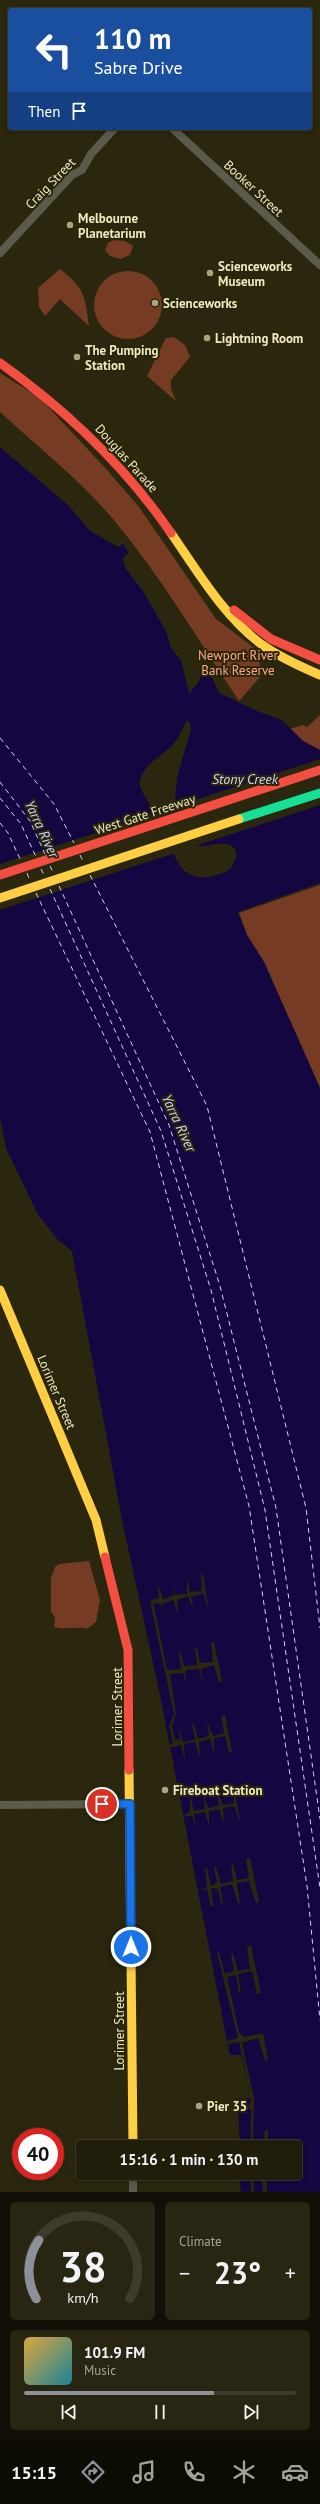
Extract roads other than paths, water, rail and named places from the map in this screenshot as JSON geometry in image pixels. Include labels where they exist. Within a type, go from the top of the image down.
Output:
[{"type":"main road","name":"Douglas Parade","points":[[0,364],[53,402],[115,461],[145,496],[229,615],[256,641],[288,662],[320,676]]},
{"type":"main road","name":"Douglas Parade","points":[[213,591],[252,626],[271,639],[320,660]]},
{"type":"main road","name":"West Gate Freeway","points":[[0,875],[320,770]]},
{"type":"main road","points":[[0,898],[320,793]]},
{"type":"main road","name":"Lorimer Street","points":[[0,1290],[96,1520],[128,1650],[133,2140]]},
{"type":"street","name":"Craig Street","points":[[0,253],[72,175],[82,170],[91,154],[113,130]]},
{"type":"street","name":"Booker Street","points":[[174,130],[320,265]]},
{"type":"street","points":[[0,1805],[130,1804]]},
{"type":"street","points":[[133,2180],[133,2192]]},
{"type":"water","points":[[0,447],[69,506],[89,530],[118,547],[123,544],[129,553],[123,558],[126,569],[143,591],[166,631],[171,648],[181,660],[189,693],[198,683],[204,668],[213,679],[219,693],[257,711],[282,720],[303,741],[320,750],[320,883],[238,912],[247,935],[264,962],[320,1088],[320,2192],[241,2192],[239,2180],[302,2180],[302,2140],[240,2140],[238,2099],[251,2098],[241,2055],[230,2055],[227,2041],[160,1695],[122,1520],[72,1251],[58,1240],[37,1213],[6,1148],[0,1118]],"holes":[[[187,720],[190,722],[191,729],[178,774],[175,797],[198,846],[225,844],[234,847],[236,852],[235,861],[230,869],[210,877],[189,874],[179,864],[164,828],[140,787],[143,773],[147,767],[170,748],[180,734]]]},
{"type":"place","name":"Melbourne Planetarium","points":[[70,225]]},
{"type":"place","name":"Scienceworks Museum","points":[[210,273]]},
{"type":"place","name":"Scienceworks","points":[[155,303]]},
{"type":"place","name":"Lightning Room","points":[[207,338]]},
{"type":"place","name":"The Pumping Station","points":[[77,357]]},
{"type":"place","name":"Fireboat Station","points":[[165,1790]]},
{"type":"place","name":"Pier 35","points":[[199,2106]]},
{"type":"park label","name":"Newport River Bank Reserve","points":[[238,662]]},
{"type":"water label","name":"Stony Creek","points":[[245,779]]},
{"type":"water label","name":"Yarra River","points":[[42,829]]},
{"type":"water label","name":"Yarra River","points":[[179,1123]]}]
